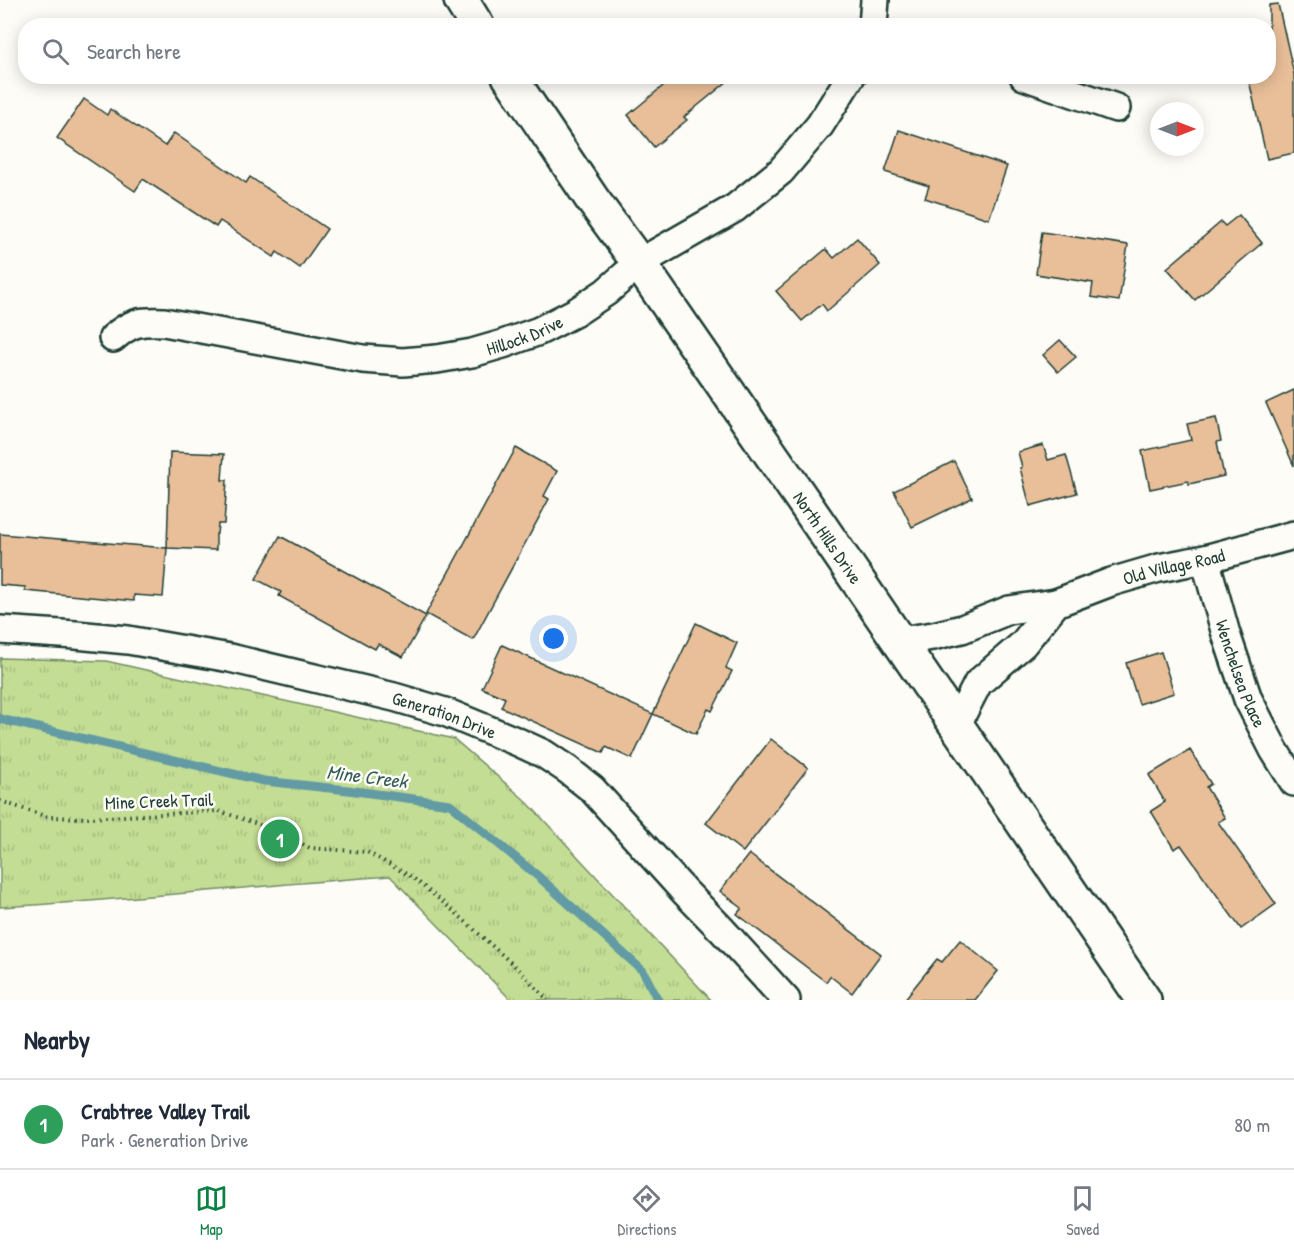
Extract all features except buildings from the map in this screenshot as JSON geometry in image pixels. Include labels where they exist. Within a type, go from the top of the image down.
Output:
[{"type":"main road","points":[[461,0],[472,18]]},
{"type":"main road","name":"North Hills Drive","points":[[515,84],[585,189],[639,263],[957,724],[1144,1000]]},
{"type":"street","points":[[874,18],[875,0]]},
{"type":"street","name":"Hillock Drive","points":[[113,338],[126,327],[146,322],[164,322],[363,359],[403,362],[472,353],[503,344],[539,331],[576,312],[606,292],[639,263],[735,208],[781,171],[820,125],[846,84]]},
{"type":"street","points":[[1047,84],[1116,108]]},
{"type":"street","name":"Old Village Road","points":[[900,641],[962,629],[1009,610],[1056,603],[1130,576],[1294,535]]},
{"type":"street","name":"Wenchelsea Place","points":[[1205,559],[1226,634],[1248,699],[1274,750],[1294,782]]},
{"type":"street","points":[[957,724],[978,683],[1023,644],[1056,603]]},
{"type":"street","name":"Generation Drive","points":[[0,630],[128,640],[230,658],[445,712],[544,754],[592,789],[786,1000]]},
{"type":"path","name":"Mine Creek Trail","points":[[0,801],[48,817],[88,818],[219,811],[269,828],[310,848],[367,852],[421,884],[512,964],[548,1000]]},
{"type":"green space","points":[[0,658],[106,661],[454,739],[526,801],[711,1000],[511,1000],[390,876],[0,907]]},
{"type":"waterway","name":"Mine Creek","points":[[0,719],[264,781],[450,804],[539,877],[643,971],[658,1000]]},
{"type":"place","name":"Crabtree Valley Trail","points":[[280,839]]}]
